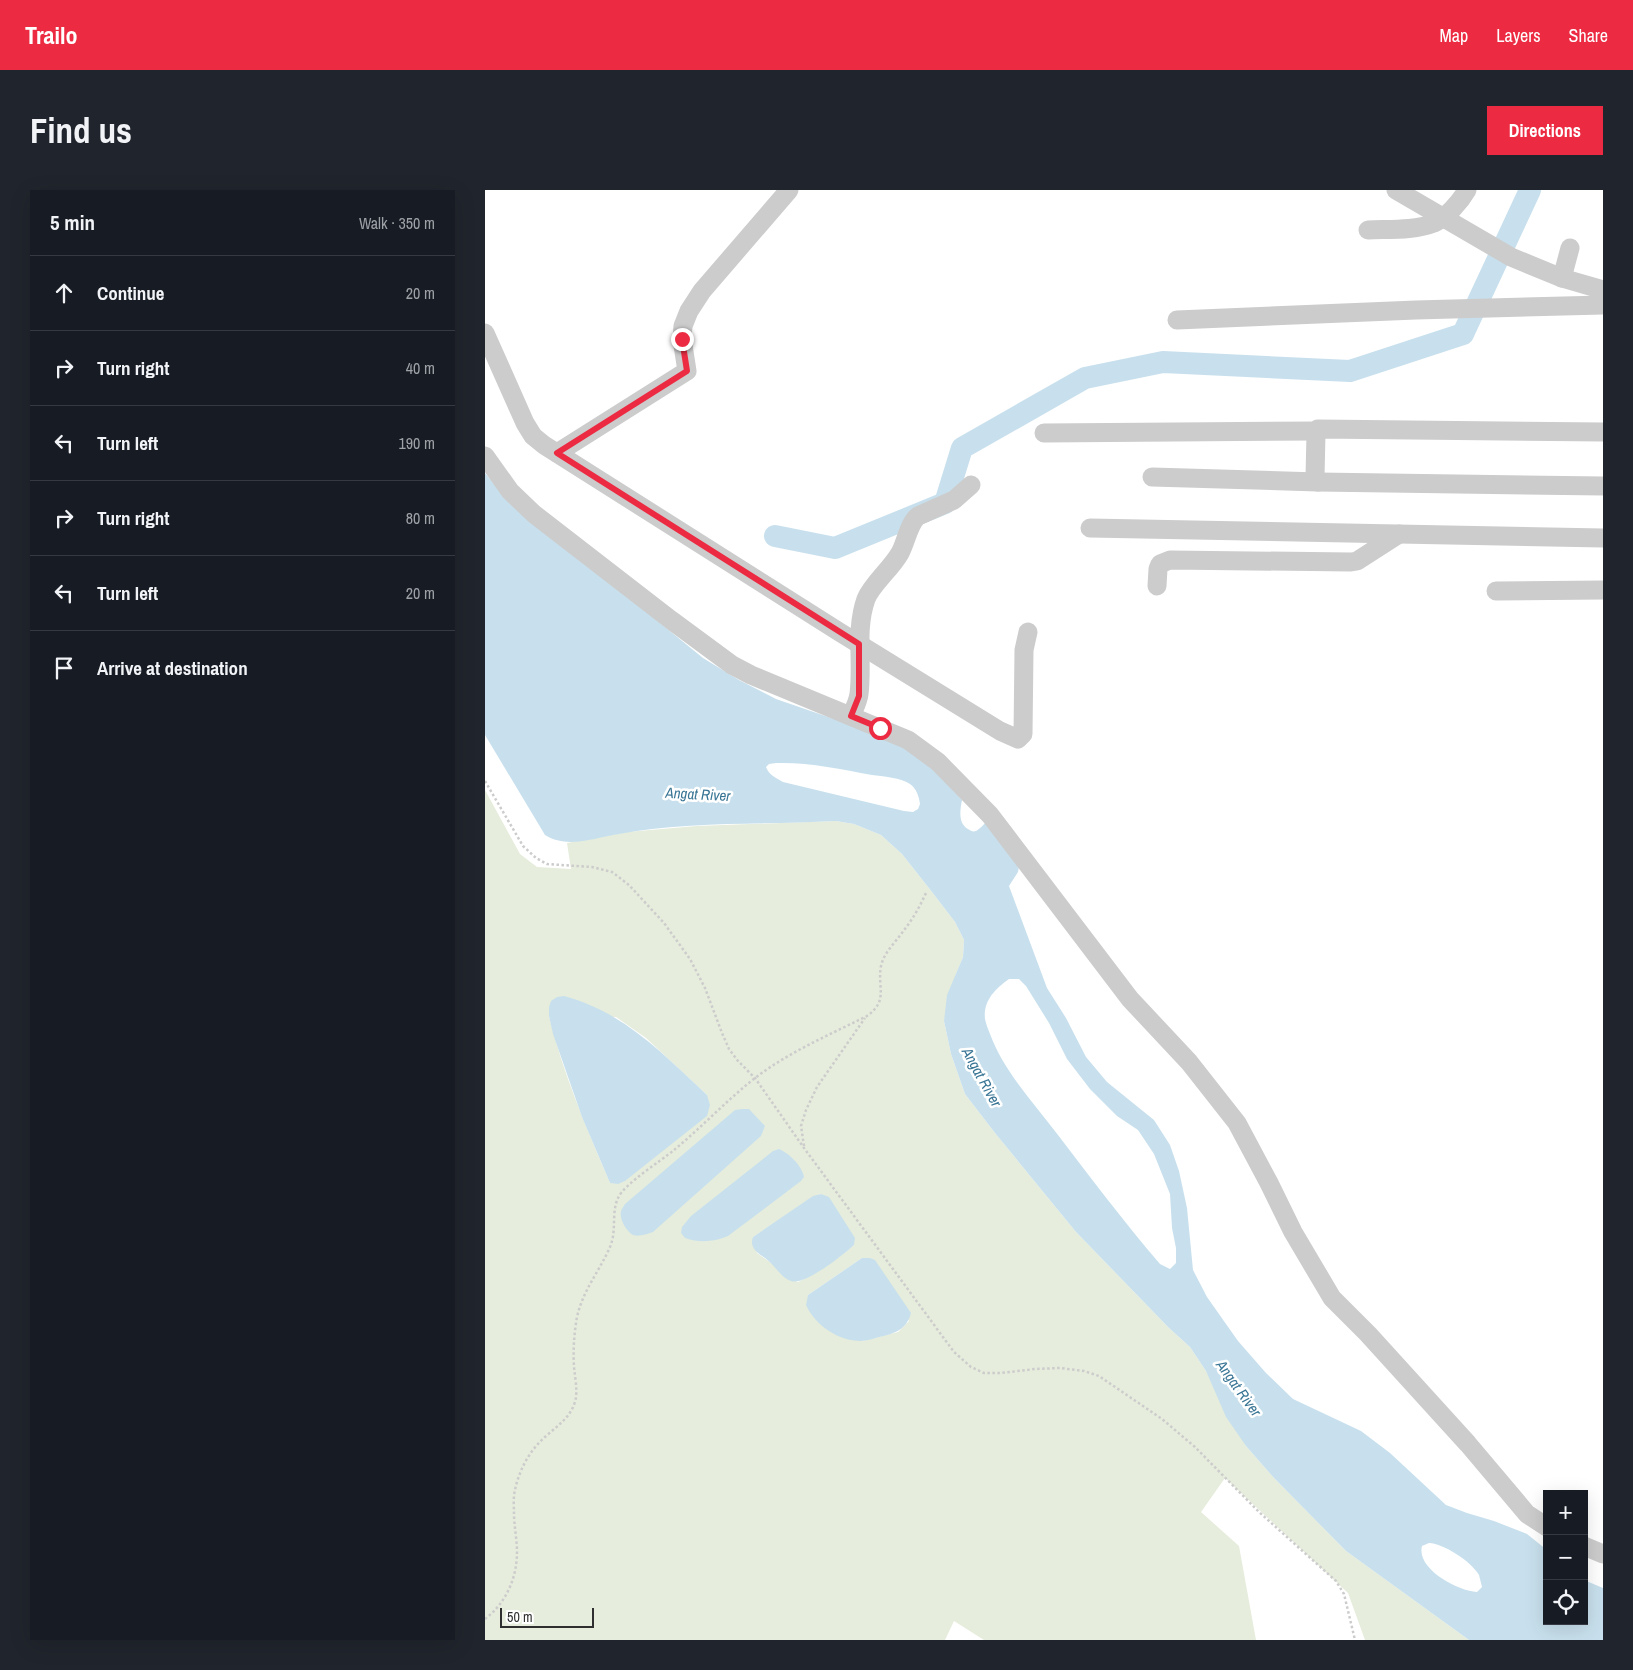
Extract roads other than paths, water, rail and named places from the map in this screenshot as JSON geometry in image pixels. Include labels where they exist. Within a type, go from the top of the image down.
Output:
[{"type":"street","points":[[557,453],[687,371],[682,339],[683,326],[689,311],[702,291],[789,190]]},
{"type":"street","points":[[1396,190],[1443,216],[1500,252],[1561,278],[1603,290]]},
{"type":"street","points":[[1368,230],[1423,226],[1435,222],[1463,197],[1467,190]]},
{"type":"street","points":[[1561,278],[1570,248]]},
{"type":"street","points":[[1177,320],[1416,310],[1603,305]]},
{"type":"street","points":[[485,332],[525,423],[533,436],[544,445],[859,644],[1000,731],[1018,739],[1023,734],[1024,657],[1027,632]]},
{"type":"street","points":[[1045,433],[1316,431],[1338,429],[1603,432]]},
{"type":"street","points":[[1316,431],[1315,477],[1318,482]]},
{"type":"street","points":[[485,456],[510,491],[535,514],[725,660],[751,675],[909,740],[938,762],[989,815],[1130,999],[1189,1062],[1237,1123],[1293,1232],[1332,1298],[1368,1334],[1468,1444],[1527,1514],[1543,1524]]},
{"type":"street","points":[[1152,477],[1318,482],[1603,486]]},
{"type":"street","points":[[851,716],[859,696],[859,644],[862,613],[867,597],[895,562],[906,542],[913,520],[954,500],[971,485]]},
{"type":"street","points":[[1090,528],[1603,538]]},
{"type":"street","points":[[1157,586],[1160,564],[1170,560],[1351,562],[1399,534]]},
{"type":"street","points":[[1496,591],[1603,590]]},
{"type":"street","points":[[1588,1548],[1603,1554]]},
{"type":"water","name":"Angat River","points":[[485,473],[503,495],[703,658],[739,680],[776,699],[863,729],[924,756],[962,800],[961,820],[965,827],[971,831],[976,831],[988,820],[1020,861],[1018,872],[1009,886],[1047,988],[1066,1018],[1086,1057],[1107,1082],[1154,1120],[1170,1145],[1179,1171],[1187,1208],[1193,1270],[1207,1297],[1238,1341],[1266,1373],[1293,1399],[1361,1431],[1390,1453],[1446,1505],[1527,1534],[1543,1547],[1543,1625],[1588,1625],[1588,1582],[1603,1588],[1603,1640],[1469,1640],[1346,1551],[1274,1478],[1246,1446],[1226,1417],[1206,1371],[1190,1347],[1169,1328],[1076,1232],[965,1094],[951,1054],[944,1021],[947,995],[963,957],[964,940],[955,922],[902,854],[881,835],[854,824],[836,821],[672,827],[571,842],[553,839],[545,835],[485,735]],"holes":[[[788,763],[836,768],[897,779],[910,784],[914,788],[920,804],[918,809],[913,812],[904,811],[783,782],[775,778],[766,767],[769,764]],[[1009,979],[1019,979],[1026,986],[1049,1023],[1067,1059],[1090,1089],[1117,1116],[1138,1130],[1154,1154],[1170,1194],[1172,1228],[1176,1248],[1176,1263],[1170,1269],[1160,1264],[1108,1200],[1020,1087],[1003,1061],[988,1028],[985,1013],[991,996]],[[1429,1543],[1442,1546],[1470,1564],[1479,1575],[1482,1587],[1477,1592],[1469,1591],[1440,1577],[1425,1563],[1422,1555],[1422,1546]]]},
{"type":"water","points":[[564,996],[605,1012],[641,1036],[675,1064],[707,1095],[710,1105],[707,1116],[625,1181],[618,1184],[610,1183],[582,1117],[553,1034],[549,1007],[551,1001],[557,997]]},
{"type":"water","points":[[749,1109],[765,1126],[761,1136],[653,1232],[638,1236],[630,1233],[621,1218],[621,1211],[625,1204],[735,1110]]},
{"type":"water","points":[[779,1149],[798,1164],[804,1177],[801,1181],[728,1236],[707,1241],[685,1238],[681,1233],[682,1227],[691,1216],[773,1151]]},
{"type":"water","points":[[821,1194],[829,1197],[855,1238],[854,1245],[814,1274],[805,1279],[791,1281],[759,1254],[753,1247],[753,1237],[813,1196]]},
{"type":"water","points":[[862,1258],[875,1260],[911,1313],[907,1322],[898,1331],[861,1341],[844,1338],[828,1330],[815,1319],[806,1305],[808,1295]]},
{"type":"waterway","points":[[775,536],[835,548],[945,503],[962,448],[1085,378],[1163,362],[1350,371],[1463,334],[1530,190]]}]
